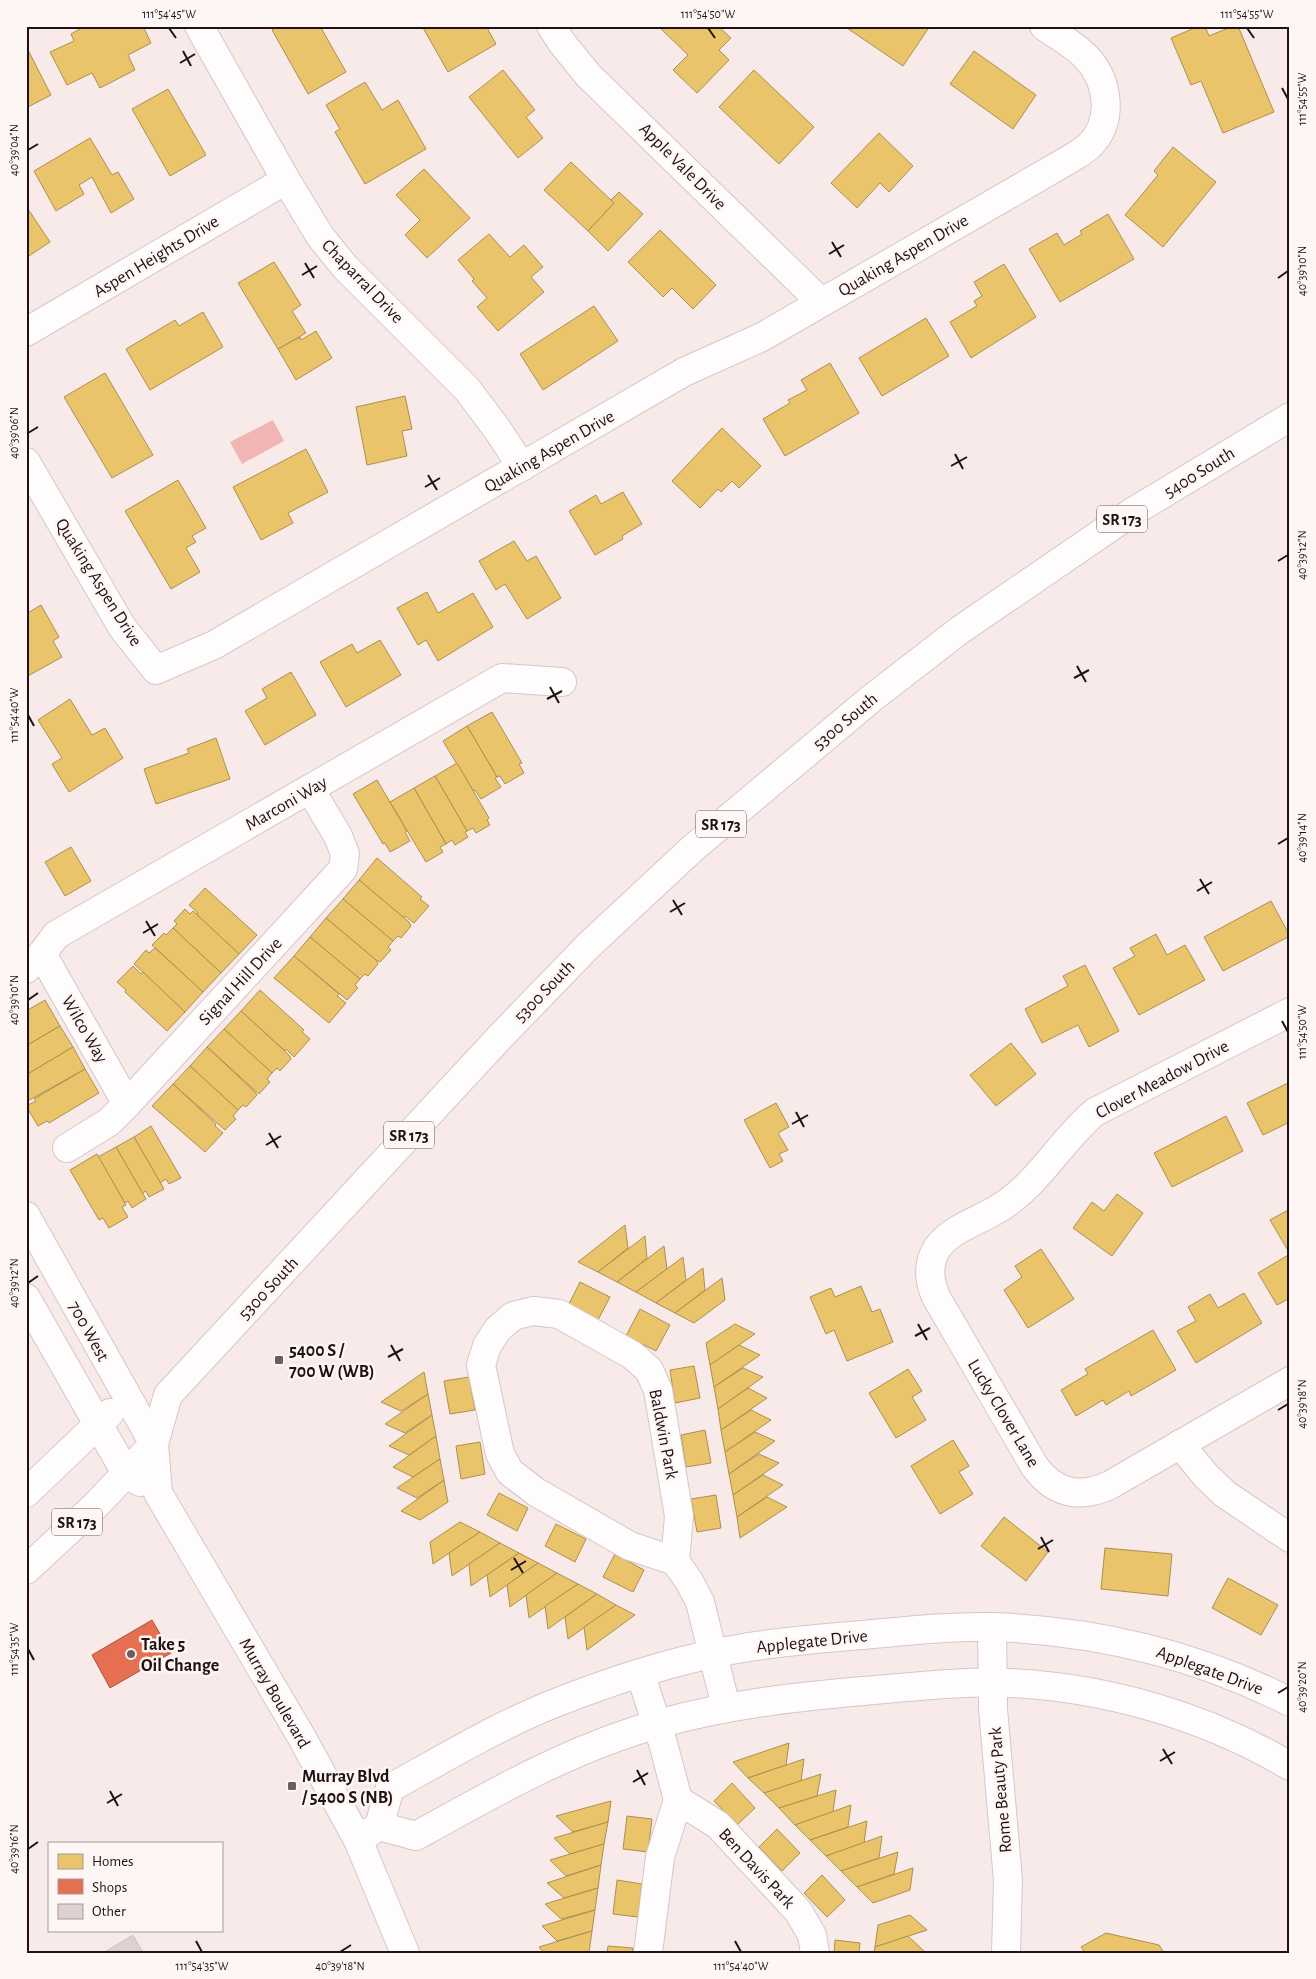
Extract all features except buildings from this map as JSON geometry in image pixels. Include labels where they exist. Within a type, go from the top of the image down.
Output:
[{"type":"street","name":"Chaparral Drive","points":[[199,26],[286,180],[320,236],[345,266],[467,389],[497,428],[522,467]]},
{"type":"street","name":"Apple Vale Drive","points":[[551,26],[562,43],[588,74],[821,302]]},
{"type":"street","name":"Quaking Aspen Drive","points":[[26,462],[122,628],[156,670],[214,645],[684,372],[762,337],[1070,159],[1089,146],[1098,134],[1106,109],[1106,95],[1100,76],[1086,56],[1044,26]]},
{"type":"street","name":"Aspen Heights Drive","points":[[26,332],[286,180]]},
{"type":"street","name":"5400 South","points":[[960,630],[1131,513],[1290,416]]},
{"type":"street","name":"5300 South","points":[[26,1570],[95,1506],[154,1444],[168,1395],[500,1037],[588,946],[693,848],[872,698],[960,630]]},
{"type":"street","name":"Marconi Way","points":[[34,961],[56,936],[502,678],[562,682]]},
{"type":"street","name":"Signal Hill Drive","points":[[67,1148],[109,1122],[127,1104],[343,869],[345,854],[338,836],[310,789]]},
{"type":"street","name":"Wilco Way","points":[[34,961],[127,1104]]},
{"type":"street","name":"Clover Meadow Drive","points":[[934,1256],[942,1242],[950,1236],[996,1210],[1021,1193],[1042,1171],[1074,1131],[1095,1112],[1290,1012]]},
{"type":"street","name":"700 West","points":[[26,1216],[154,1444]]},
{"type":"street","name":"Lucky Clover Lane","points":[[934,1256],[930,1281],[936,1298],[1034,1467],[1048,1482],[1066,1491],[1089,1493],[1110,1485],[1290,1381]]},
{"type":"street","points":[[26,1298],[97,1424]]},
{"type":"street","name":"Baldwin Park","points":[[534,1311],[559,1314],[632,1355],[648,1370],[658,1390],[679,1516],[675,1561],[630,1546],[536,1492],[510,1472],[500,1454],[481,1365],[487,1346],[497,1330],[513,1316],[534,1311]]},
{"type":"street","points":[[26,1493],[97,1424],[127,1398],[168,1395]]},
{"type":"street","name":"Murray Boulevard","points":[[97,1424],[126,1473],[158,1493]]},
{"type":"street","name":"Murray Boulevard","points":[[154,1444],[158,1493],[301,1736],[369,1833],[405,1953]]},
{"type":"street","points":[[1180,1444],[1206,1476],[1225,1494],[1290,1538]]},
{"type":"street","points":[[675,1561],[700,1602],[726,1707]]},
{"type":"street","name":"Applegate Drive","points":[[369,1833],[390,1788],[526,1715],[565,1699],[640,1673],[749,1647],[824,1638],[923,1630],[992,1627],[1065,1632],[1157,1650],[1200,1664],[1268,1691],[1290,1702]]},
{"type":"street","name":"Rome Beauty Park","points":[[992,1627],[993,1709],[1008,1880],[1006,1953]]},
{"type":"street","points":[[640,1673],[657,1724],[678,1800],[660,1856],[648,1953]]},
{"type":"street","points":[[369,1833],[416,1836],[511,1784],[602,1744],[657,1724],[726,1707],[810,1695],[946,1684],[992,1683],[1105,1694],[1189,1718],[1215,1728],[1290,1766]]},
{"type":"street","name":"Ben Davis Park","points":[[678,1800],[718,1825],[798,1911],[812,1935],[815,1953]]},
{"type":"shaded area","points":[[273,420],[284,441],[242,464],[230,442]]},
{"type":"place","name":"5400 S / 700 W (WB)","points":[[279,1360]]},
{"type":"place","name":"Take 5 Oil Change","points":[[131,1654]]},
{"type":"place","name":"Murray Blvd / 5400 S (NB)","points":[[292,1786]]}]
